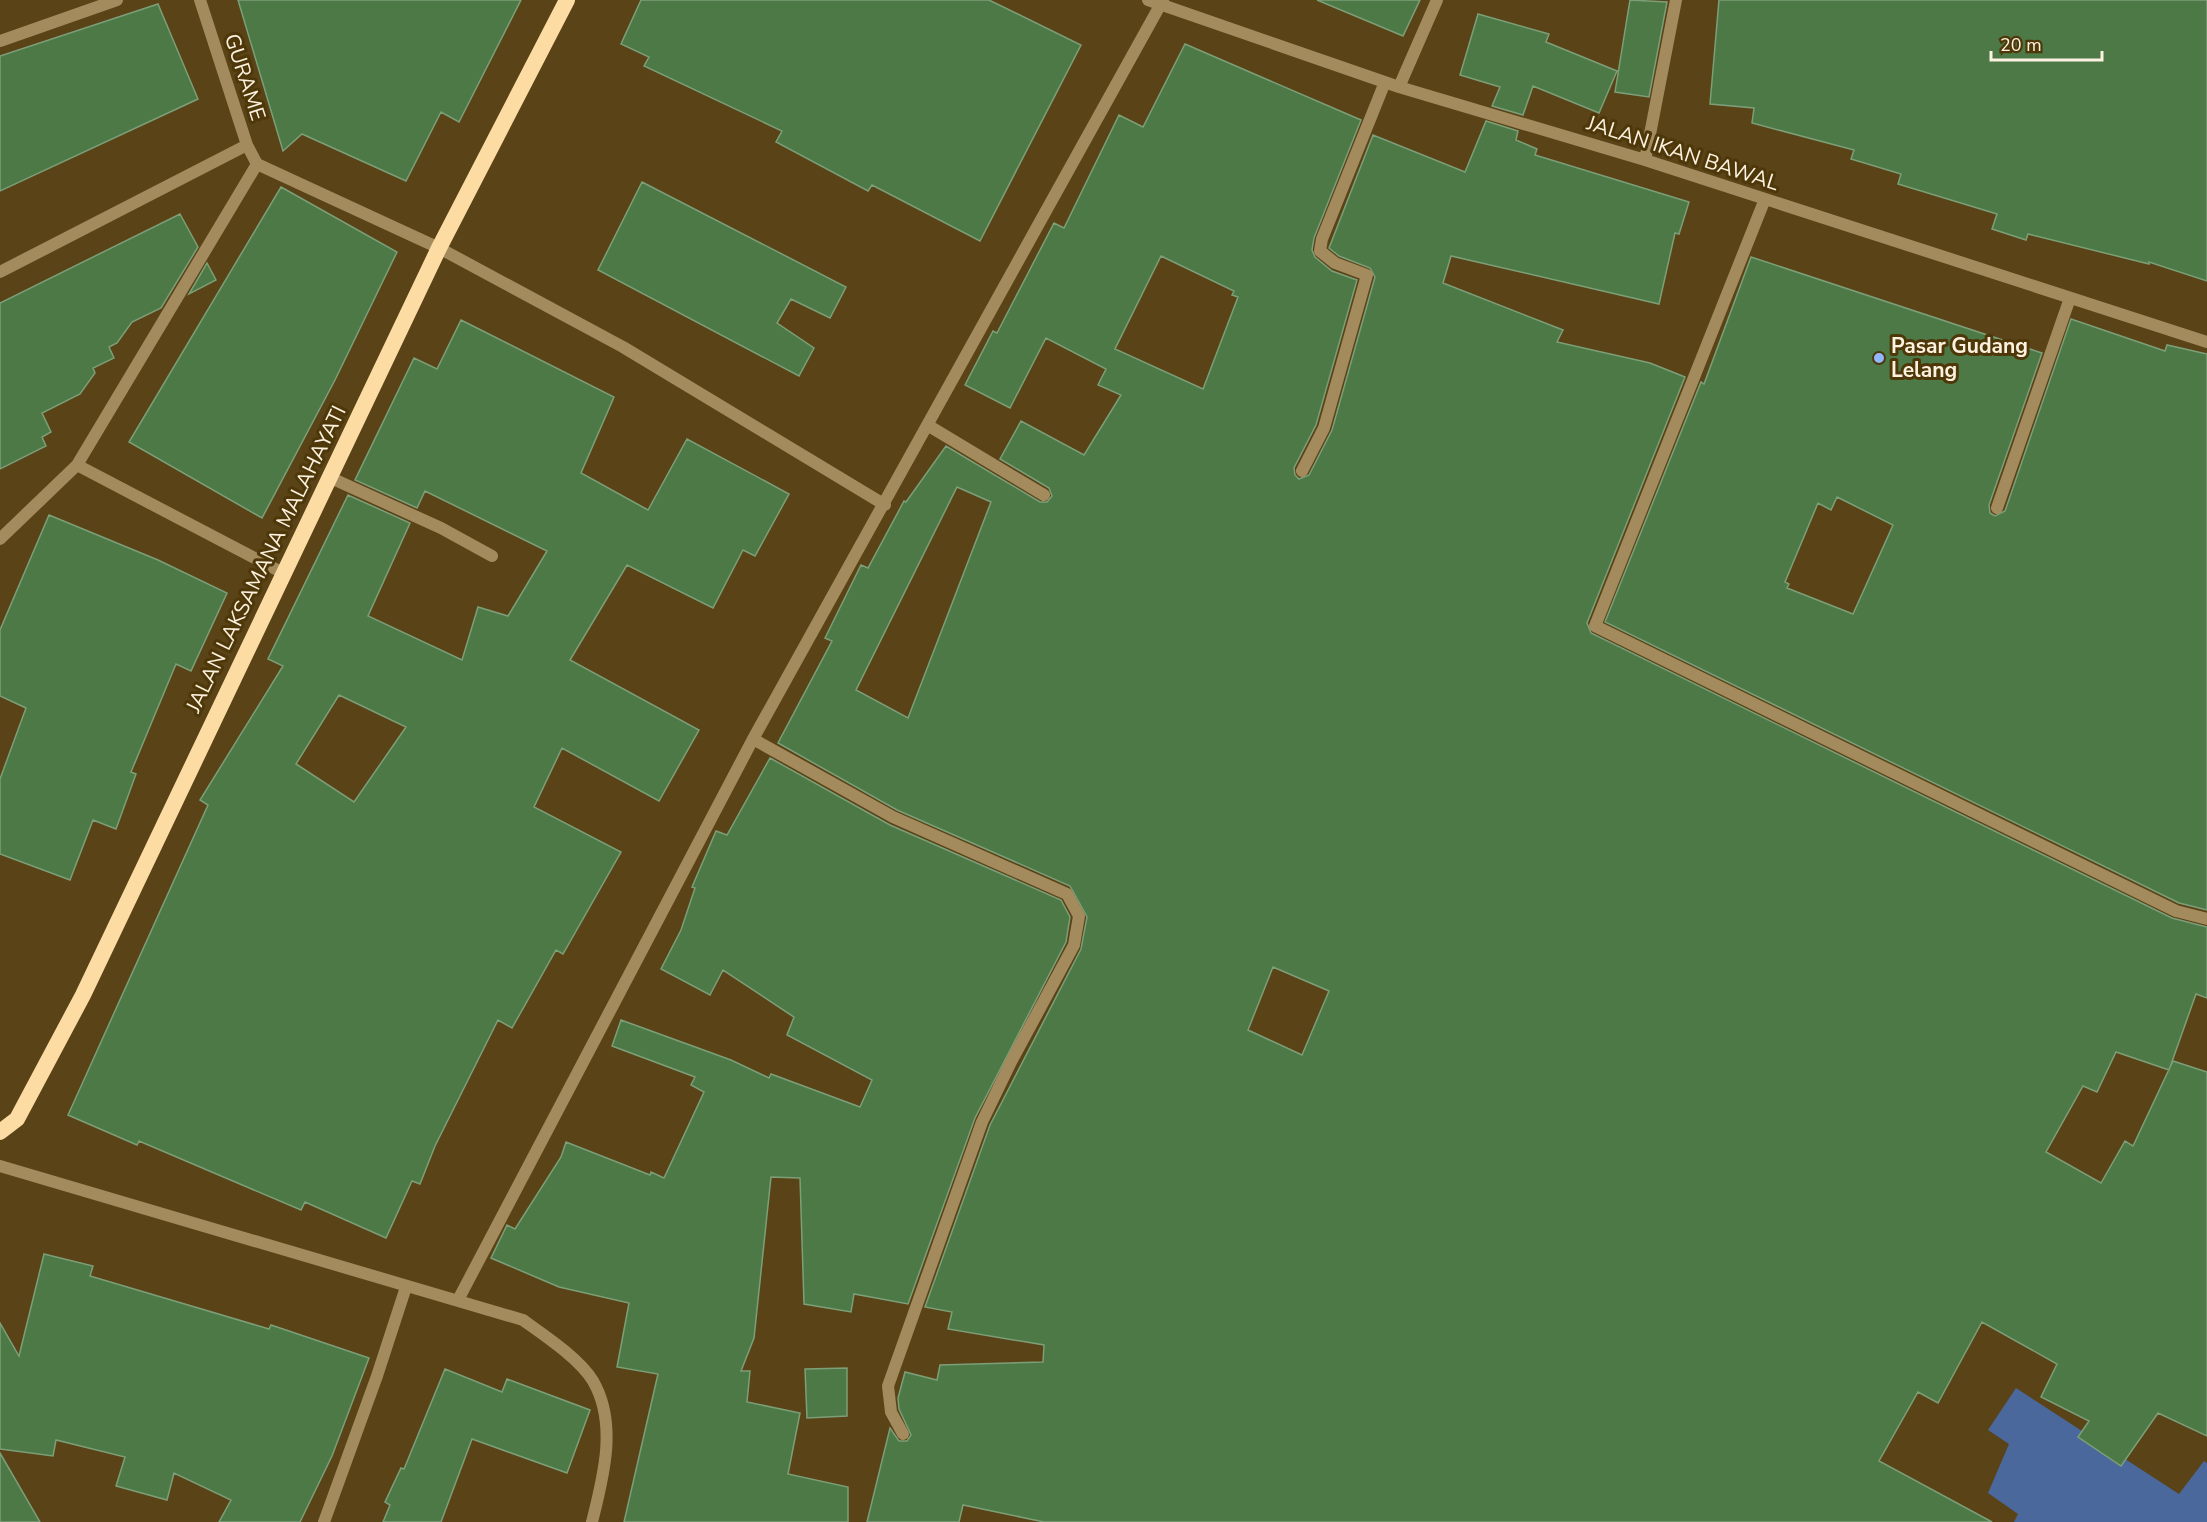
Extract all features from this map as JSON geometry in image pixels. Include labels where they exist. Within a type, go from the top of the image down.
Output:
[{"type":"highway","name":"JALAN LAKSAMANA MALAHAYATI","points":[[0,1132],[17,1119],[82,994],[283,573],[331,478],[439,248],[567,0]]},
{"type":"street","points":[[0,40],[117,0]]},
{"type":"street","name":"GURAME","points":[[200,0],[247,145],[257,164]]},
{"type":"street","name":"JALAN IKAN BAWAL","points":[[1148,0],[1162,2],[1399,87],[1645,160],[2207,342]]},
{"type":"street","points":[[1399,87],[1437,0]]},
{"type":"street","points":[[1645,160],[1676,0]]},
{"type":"street","points":[[458,1300],[753,740],[885,506],[1162,2]]},
{"type":"street","points":[[1302,471],[1324,428],[1367,275],[1335,263],[1320,251],[1322,240],[1385,82]]},
{"type":"street","points":[[0,272],[247,145]]},
{"type":"street","points":[[0,539],[77,465],[257,164],[439,248],[623,346],[885,506]]},
{"type":"street","points":[[1765,199],[1596,627],[2176,911],[2207,919]]},
{"type":"street","points":[[1997,508],[2070,298]]},
{"type":"street","points":[[929,426],[1044,495]]},
{"type":"street","points":[[77,465],[283,573]]},
{"type":"street","points":[[331,478],[441,528],[492,556]]},
{"type":"street","points":[[753,740],[893,817],[1067,894],[1079,916],[1074,945],[1011,1062],[982,1122],[916,1303],[888,1386],[891,1412],[903,1434]]},
{"type":"street","points":[[0,1166],[524,1320],[558,1344],[593,1380],[604,1412],[607,1462],[592,1522]]},
{"type":"street","points":[[324,1522],[374,1386],[406,1287]]},
{"type":"water","points":[[2016,1388],[2179,1494],[2204,1461],[2207,1463],[2207,1522],[2014,1522],[2018,1514],[1988,1493],[2009,1444],[1988,1430]]},
{"type":"building","points":[[238,0],[521,0],[459,122],[441,112],[406,181],[302,134],[283,151]]},
{"type":"building","points":[[641,0],[989,0],[1081,45],[980,241],[872,185],[868,191],[776,142],[782,131],[644,66],[649,57],[621,44]]},
{"type":"building","points":[[1317,0],[1420,0],[1403,36]]},
{"type":"building","points":[[1630,0],[1667,2],[1649,97],[1615,92]]},
{"type":"building","points":[[1719,0],[2207,0],[2207,281],[2149,262],[2149,264],[2028,234],[2026,240],[1992,229],[1997,214],[1898,184],[1901,174],[1851,159],[1854,150],[1752,123],[1754,108],[1710,104]]},
{"type":"building","points":[[158,4],[198,99],[0,191],[0,56]]},
{"type":"building","points":[[1478,14],[1549,34],[1546,42],[1617,71],[1599,113],[1533,86],[1523,115],[1492,106],[1500,87],[1460,75]]},
{"type":"building","points":[[1185,44],[1361,120],[1314,238],[1312,250],[1315,257],[1332,271],[1357,280],[1316,425],[1294,468],[1295,475],[1299,479],[1309,475],[1332,430],[1375,277],[1370,268],[1339,256],[1329,248],[1373,135],[1465,172],[1486,121],[1518,131],[1516,140],[1537,149],[1535,155],[1689,202],[1679,234],[1675,233],[1659,304],[1451,256],[1443,283],[1563,330],[1557,342],[1650,363],[1685,377],[1587,623],[1591,633],[2172,918],[2207,927],[2207,998],[2196,994],[2170,1068],[2173,1061],[2207,1072],[2207,1436],[2158,1413],[2121,1466],[2078,1437],[2089,1421],[2041,1397],[2057,1364],[1982,1322],[1938,1403],[1918,1392],[1879,1461],[1992,1522],[1044,1522],[963,1505],[959,1522],[867,1522],[890,1428],[899,1441],[907,1441],[911,1435],[899,1409],[898,1398],[905,1372],[937,1380],[940,1365],[1043,1362],[1044,1345],[948,1329],[952,1312],[925,1307],[990,1125],[1081,949],[1087,917],[1070,886],[897,810],[778,743],[832,641],[825,638],[861,565],[868,568],[904,501],[906,502],[946,446],[1040,502],[1047,502],[1052,496],[1049,488],[1000,459],[1021,421],[1084,455],[1121,395],[1098,385],[1106,369],[1046,338],[1010,408],[965,385],[993,331],[997,333],[1054,223],[1064,228],[1119,115],[1143,127]],"holes":[[[1161,256],[1234,291],[1232,295],[1238,297],[1203,389],[1115,349]],[[957,487],[991,502],[908,718],[856,690]],[[1273,967],[1329,991],[1302,1055],[1248,1030]],[[2116,1052],[2169,1070],[2133,1146],[2125,1141],[2101,1183],[2046,1152],[2083,1086],[2097,1092]]]},
{"type":"building","points":[[642,182],[846,287],[830,318],[791,299],[777,323],[814,348],[799,376],[598,270]]},
{"type":"building","points":[[281,187],[397,252],[335,380],[262,518],[129,442]]},
{"type":"building","points":[[180,214],[198,247],[161,308],[132,322],[117,343],[109,347],[114,358],[93,368],[95,373],[80,394],[42,413],[51,432],[42,437],[46,446],[0,469],[0,303]]},
{"type":"building","points":[[1751,257],[2042,353],[1989,505],[1990,513],[1995,516],[2005,511],[2071,319],[2165,351],[2167,345],[2207,354],[2207,910],[2179,903],[1605,622],[1701,382],[1704,384]],"holes":[[[1837,497],[1893,525],[1853,614],[1787,588],[1789,584],[1785,582],[1818,503],[1831,510]]]},
{"type":"building","points":[[207,263],[216,280],[189,294]]},
{"type":"building","points":[[461,320],[614,397],[581,473],[648,510],[687,439],[789,494],[755,556],[743,550],[713,608],[627,565],[570,660],[699,730],[659,801],[562,748],[534,807],[621,852],[563,954],[556,950],[512,1028],[498,1020],[435,1146],[420,1184],[412,1181],[386,1238],[305,1202],[301,1210],[139,1141],[137,1145],[68,1115],[208,805],[200,800],[283,666],[268,659],[348,495],[410,523],[368,616],[462,660],[478,607],[508,616],[547,551],[425,491],[417,508],[355,480],[414,358],[437,369]],"holes":[[[339,695],[406,727],[354,802],[296,764]]]},
{"type":"building","points":[[49,515],[158,560],[227,593],[191,671],[176,664],[131,772],[136,774],[116,829],[93,820],[70,880],[0,854],[0,779],[26,708],[0,696],[0,630]]},
{"type":"building","points":[[770,758],[890,825],[1061,900],[1070,917],[1066,942],[975,1118],[908,1304],[854,1294],[851,1312],[804,1304],[800,1178],[771,1177],[754,1338],[741,1371],[750,1371],[747,1402],[800,1413],[788,1474],[848,1487],[848,1522],[624,1522],[658,1374],[617,1367],[629,1303],[559,1287],[491,1258],[507,1225],[515,1229],[561,1157],[566,1142],[650,1175],[651,1172],[664,1178],[704,1092],[691,1085],[695,1077],[612,1046],[621,1020],[731,1060],[769,1078],[771,1074],[860,1107],[872,1080],[787,1035],[794,1017],[723,970],[710,995],[661,969],[681,930],[695,888],[692,887],[716,831],[727,835]]},
{"type":"building","points":[[44,1254],[93,1266],[90,1276],[269,1329],[271,1325],[369,1358],[332,1456],[300,1522],[219,1522],[231,1500],[174,1473],[167,1500],[116,1486],[125,1457],[56,1440],[53,1456],[0,1449],[0,1323],[19,1356]]},
{"type":"building","points":[[847,1368],[847,1416],[807,1418],[805,1369]]},
{"type":"building","points":[[445,1369],[502,1392],[507,1379],[590,1410],[567,1473],[472,1439],[441,1522],[383,1522],[390,1505],[385,1502],[401,1468],[404,1469]]},
{"type":"building","points":[[0,1453],[40,1522],[0,1522]]},
{"type":"place","name":"Pasar Gudang Lelang","points":[[1879,358]]}]
